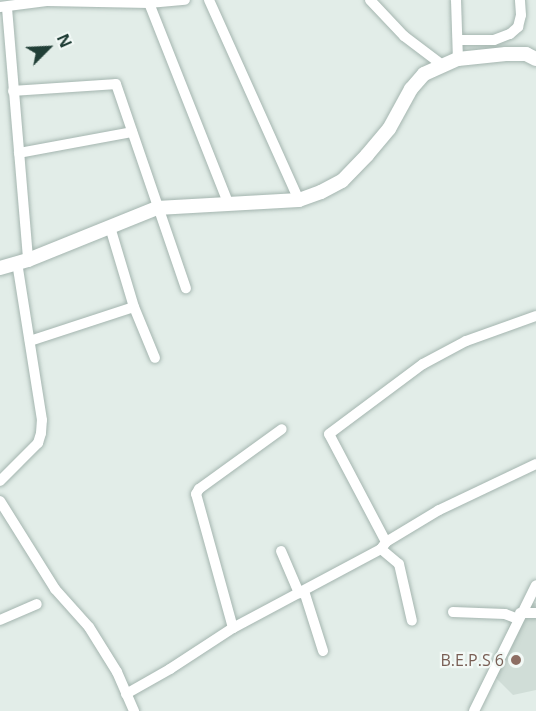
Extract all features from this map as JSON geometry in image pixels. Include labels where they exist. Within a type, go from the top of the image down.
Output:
[{"type":"street","points":[[0,481],[38,443],[42,420],[30,341],[23,261],[19,153],[4,8],[47,1],[149,3],[185,0]]},
{"type":"street","points":[[209,0],[299,200]]},
{"type":"street","points":[[370,0],[404,36],[441,64]]},
{"type":"street","points":[[456,0],[458,59]]},
{"type":"street","points":[[458,40],[494,40],[510,34],[518,27],[521,15],[520,0]]},
{"type":"street","points":[[149,3],[228,203]]},
{"type":"street","points":[[0,268],[23,261],[157,207],[299,200],[342,181],[389,129],[411,89],[424,74],[441,64],[458,59],[526,54],[536,59]]},
{"type":"street","points":[[13,91],[116,84],[186,288]]},
{"type":"street","points":[[19,153],[132,132]]},
{"type":"street","points":[[110,227],[134,307],[155,358]]},
{"type":"street","points":[[30,341],[134,307]]},
{"type":"street","points":[[412,621],[399,564],[383,546],[329,434],[423,364],[466,340],[536,315]]},
{"type":"street","points":[[232,628],[196,494],[199,489],[282,429]]},
{"type":"street","points":[[126,694],[170,669],[232,628],[383,546],[439,510],[536,464]]},
{"type":"street","points":[[0,501],[55,589],[89,627],[117,672],[134,711]]},
{"type":"street","points":[[281,551],[301,592],[323,651]]},
{"type":"street","points":[[474,711],[536,585]]},
{"type":"street","points":[[0,620],[37,604]]},
{"type":"street","points":[[453,612],[519,616],[536,613]]},
{"type":"shaded area","name":"B.E.P.S 6","points":[[536,603],[536,690],[513,695],[491,673],[510,624],[521,604]]},
{"type":"place","name":"B.E.P.S 6","points":[[516,660]]}]
